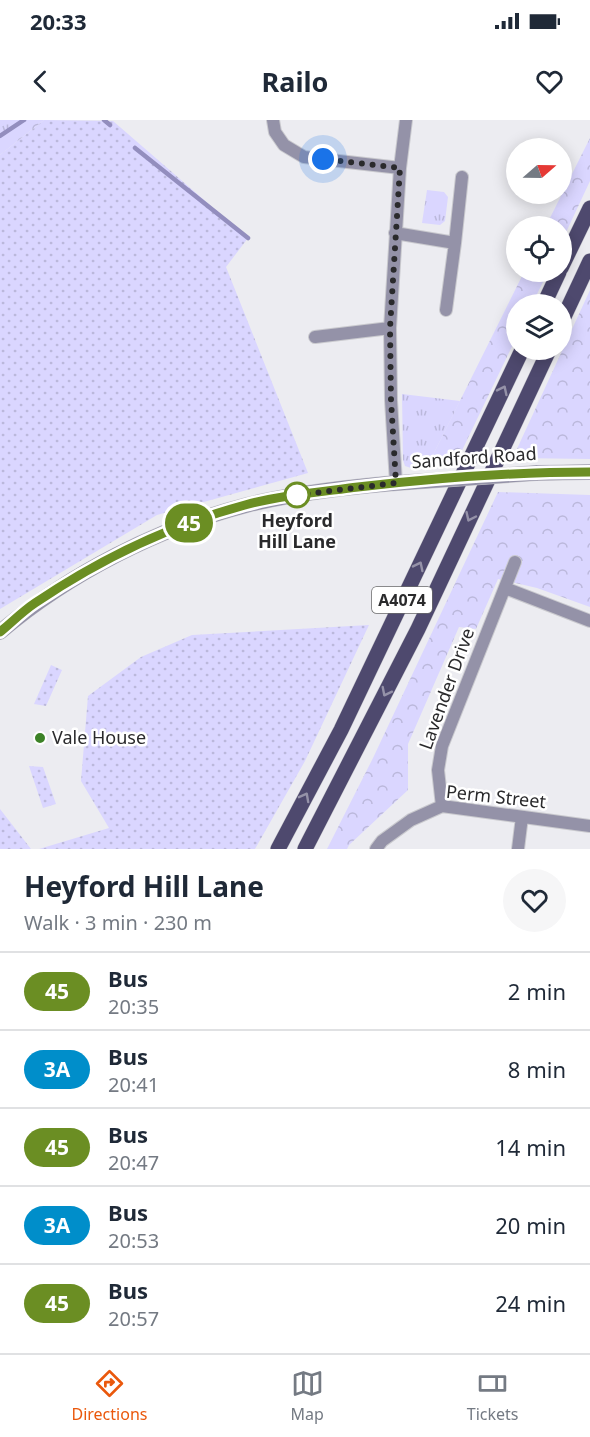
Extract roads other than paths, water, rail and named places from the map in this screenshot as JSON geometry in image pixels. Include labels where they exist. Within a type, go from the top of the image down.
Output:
[{"type":"main road","points":[[572,245],[590,208]]},
{"type":"main road","points":[[572,299],[590,261]]},
{"type":"main road","name":"A4074","points":[[278,849],[341,730],[517,360]]},
{"type":"main road","name":"A4074","points":[[304,849],[418,629],[544,360]]},
{"type":"street","points":[[273,120],[275,132],[284,145],[304,157],[400,168]]},
{"type":"street","points":[[403,482],[391,400],[390,328],[400,168],[406,120]]},
{"type":"street","points":[[446,310],[462,177]]},
{"type":"street","points":[[395,233],[455,243]]},
{"type":"street","points":[[315,337],[390,328]]},
{"type":"street","name":"Sandford Road","points":[[0,632],[34,603],[107,560],[185,525],[246,505],[300,494],[403,482],[536,473],[590,472]]},
{"type":"street","name":"Lavender Drive","points":[[442,806],[438,770],[442,746],[515,562]]},
{"type":"street","points":[[505,588],[590,621]]},
{"type":"street","name":"Perm Street","points":[[376,849],[382,841],[411,820],[442,806],[590,826]]},
{"type":"street","points":[[518,849],[522,816]]},
{"type":"waterway","points":[[0,136],[24,120]]},
{"type":"waterway","points":[[104,120],[110,125]]},
{"type":"waterway","points":[[135,148],[248,238]]},
{"type":"place","name":"Heyford Hill Lane","points":[[297,495]]},
{"type":"place","name":"Vale House","points":[[40,738]]}]
